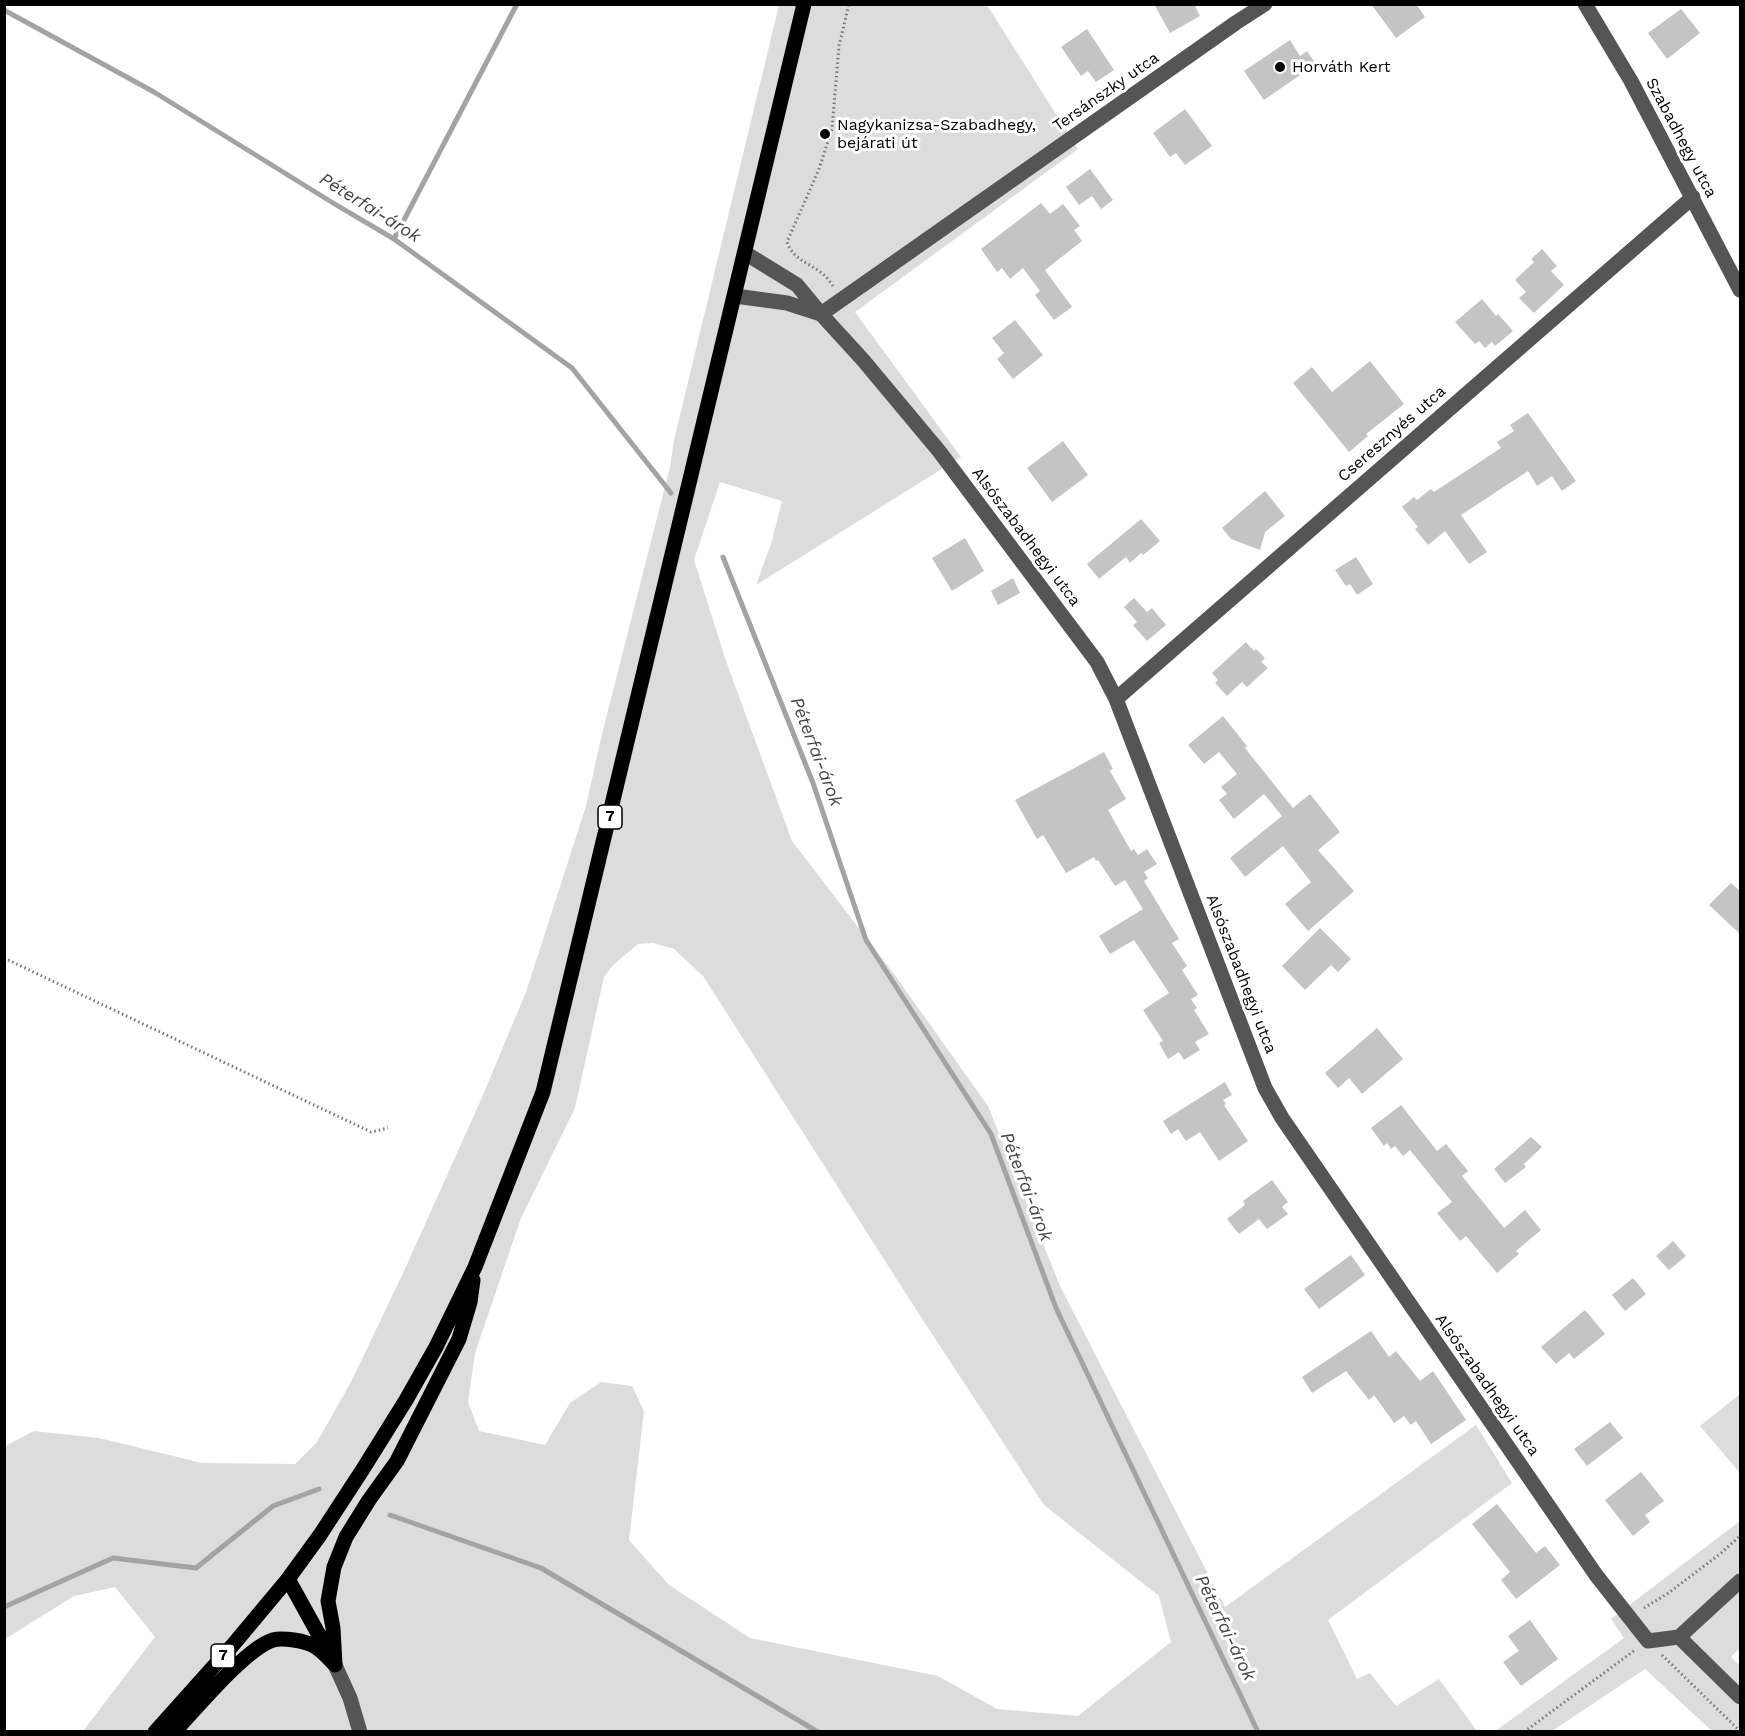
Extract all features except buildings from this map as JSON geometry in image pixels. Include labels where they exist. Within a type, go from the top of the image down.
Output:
[{"type":"main road","name":"7","points":[[155,1731],[232,1646],[288,1579],[406,1400],[475,1267],[543,1092],[804,4]]},
{"type":"main road","points":[[335,1665],[333,1628],[328,1601],[334,1567],[346,1537],[397,1461],[459,1339],[470,1302],[475,1267]]},
{"type":"main road","points":[[288,1579],[335,1665]]},
{"type":"main road","points":[[174,1731],[253,1651],[274,1639],[291,1639],[314,1646],[335,1665]]},
{"type":"street","name":"Tersánszky utca","points":[[821,314],[1265,4]]},
{"type":"street","name":"Szabadhegy utca","points":[[1585,4],[1631,81],[1740,290]]},
{"type":"street","name":"Cseresznyés utca","points":[[1116,699],[1693,197]]},
{"type":"street","name":"Alsószabadhegyi utca","points":[[745,254],[797,285],[863,360],[939,451],[1097,662],[1116,699],[1273,1104],[1596,1575],[1648,1641]]},
{"type":"street","points":[[735,296],[786,303],[821,314]]},
{"type":"street","points":[[1648,1641],[1678,1637],[1740,1581]]},
{"type":"street","points":[[1678,1637],[1740,1698]]},
{"type":"street","points":[[335,1665],[351,1698],[360,1731]]},
{"type":"path","points":[[843,299],[825,275],[796,257],[787,242],[819,169],[832,129],[839,46],[849,4]]},
{"type":"path","points":[[4,958],[371,1132],[388,1128]]},
{"type":"path","points":[[1627,1616],[1667,1594],[1740,1536]]},
{"type":"path","points":[[1524,1731],[1648,1641],[1740,1731]]},
{"type":"shaded area","points":[[779,5],[987,5],[1078,149],[855,312],[961,457],[756,585],[772,541],[782,501],[720,482],[694,560],[726,661],[792,841],[894,974],[988,1106],[1060,1286],[1225,1607],[1476,1425],[1512,1483],[1328,1620],[1357,1679],[1370,1673],[1396,1706],[1439,1679],[1477,1731],[83,1731],[155,1637],[115,1587],[74,1596],[5,1639],[5,1446],[34,1431],[99,1438],[202,1463],[295,1464],[317,1442],[351,1382],[480,1102],[526,992],[586,806],[670,467],[674,440]],"holes":[[[653,943],[674,949],[703,976],[1044,1505],[1159,1596],[1171,1642],[1078,1716],[997,1709],[938,1676],[750,1638],[669,1585],[629,1540],[644,1411],[632,1386],[601,1382],[570,1403],[545,1445],[479,1431],[468,1402],[475,1353],[521,1218],[575,1108],[604,977],[613,965],[638,944]]]},
{"type":"shaded area","points":[[1740,1394],[1740,1473],[1700,1426]]},
{"type":"shaded area","points":[[1740,1521],[1740,1648],[1731,1657],[1740,1666],[1740,1731],[1712,1731],[1645,1669],[1552,1731],[1494,1732],[1624,1638],[1611,1619]]},
{"type":"waterway","points":[[394,239],[517,4]]},
{"type":"waterway","name":"Péterfai-árok","points":[[4,10],[154,92],[394,239],[572,368],[671,493]]},
{"type":"waterway","name":"Péterfai-árok","points":[[723,557],[813,783],[866,940],[991,1134],[1056,1308],[1258,1732]]},
{"type":"waterway","points":[[4,1607],[113,1558],[196,1568],[273,1506],[319,1489]]},
{"type":"waterway","points":[[390,1515],[541,1568],[818,1732]]},
{"type":"place","name":"Horváth Kert","points":[[1280,67]]},
{"type":"place","name":"Nagykanizsa-Szabadhegy, bejárati út","points":[[825,134]]}]
